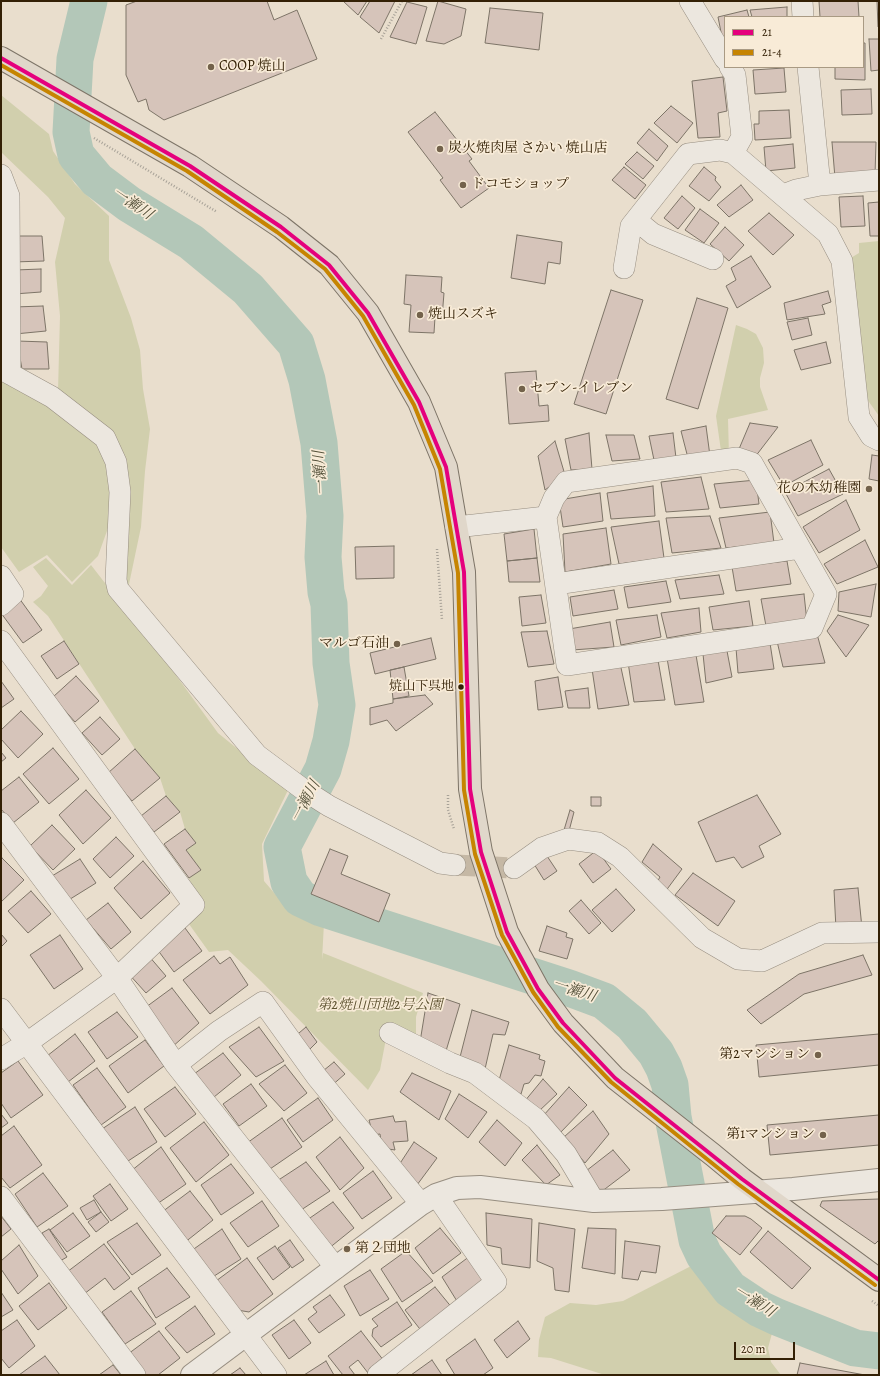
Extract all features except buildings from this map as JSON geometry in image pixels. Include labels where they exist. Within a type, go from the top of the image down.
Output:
[{"type":"main road","points":[[1,58],[190,166],[281,227],[329,264],[368,313],[419,402],[446,467],[464,572],[470,789],[481,852],[507,932],[538,990],[563,1022],[615,1078],[758,1191],[879,1280]]},
{"type":"street","points":[[690,1],[724,57]]},
{"type":"street","points":[[802,1],[803,16]]},
{"type":"street","points":[[730,68],[734,75],[742,137],[733,153]]},
{"type":"street","points":[[808,68],[820,185]]},
{"type":"street","points":[[624,268],[631,226],[688,154],[720,150],[733,153],[828,234],[842,262],[859,418],[871,436],[879,440]]},
{"type":"street","points":[[1,175],[9,196],[6,371],[52,397],[105,438],[116,462],[120,492],[116,580],[118,588],[257,755],[304,790],[329,806],[440,863],[455,865]]},
{"type":"street","points":[[783,195],[796,190],[820,185],[879,180]]},
{"type":"street","points":[[636,220],[652,234],[713,259]]},
{"type":"street","points":[[737,458],[752,464],[826,594],[812,628],[567,665],[546,517],[554,498],[566,482],[737,458]]},
{"type":"street","points":[[456,527],[546,517]]},
{"type":"street","points":[[556,584],[800,548]]},
{"type":"street","points":[[1,576],[13,594],[1,605]]},
{"type":"street","points":[[1,641],[194,905],[117,978],[27,1043],[1,1059]]},
{"type":"street","points":[[1,823],[117,978],[176,1065],[336,1268]]},
{"type":"street","points":[[514,868],[542,848],[568,839],[598,843],[620,857],[702,938],[738,960],[762,961],[822,933],[879,932]]},
{"type":"street","points":[[176,1065],[219,1031],[263,1002],[318,1077],[429,1200],[496,1282],[378,1375]]},
{"type":"street","points":[[1,1010],[276,1375]]},
{"type":"street","points":[[390,1033],[450,1063],[475,1073],[536,1119],[566,1154],[594,1201]]},
{"type":"street","points":[[192,1375],[429,1200],[457,1188],[480,1187],[594,1201],[662,1199],[879,1180]]},
{"type":"street","points":[[1,1197],[135,1375]]},
{"type":"path","points":[[381,39],[402,1]]},
{"type":"path","points":[[95,138],[222,215]]},
{"type":"path","points":[[436,546],[442,620]]},
{"type":"path","points":[[448,794],[448,810],[455,832]]},
{"type":"green space","points":[[1,95],[49,134],[53,151],[75,184],[109,216],[109,260],[131,318],[140,350],[143,389],[150,429],[141,527],[128,589],[108,528],[98,556],[72,582],[47,555],[19,572],[1,547],[1,377],[54,411],[58,391],[60,316],[55,262],[65,218],[48,197],[1,152]]},
{"type":"green space","points":[[879,241],[879,416],[862,392],[849,259],[859,253],[859,243]]},
{"type":"green space","points":[[736,325],[756,334],[763,348],[764,363],[760,378],[760,387],[768,410],[728,419],[729,456],[722,458],[716,416]]},
{"type":"green space","name":"第2焼山団地2号公園","points":[[46,558],[72,585],[91,565],[170,667],[218,733],[288,790],[262,844],[264,881],[287,908],[324,923],[322,960],[323,953],[423,993],[416,1017],[416,1042],[390,1033],[385,1044],[380,1070],[368,1090],[261,981],[228,950],[209,952],[189,924],[198,902],[189,878],[201,870],[186,850],[196,843],[185,829],[180,812],[166,796],[160,778],[135,749],[48,616],[33,602],[41,596],[48,586],[33,567]]},
{"type":"green space","points":[[695,1264],[701,1274],[723,1298],[759,1321],[774,1326],[768,1348],[771,1362],[781,1375],[605,1375],[551,1358],[538,1357],[539,1340],[545,1317],[570,1303],[596,1305],[623,1301]]},
{"type":"waterway","name":"一瀬川","points":[[89,1],[75,59],[71,132],[76,155],[97,180],[129,204],[191,242],[248,289],[296,344],[307,380],[319,443],[325,516],[323,557],[326,592],[329,604],[331,663],[337,705],[331,741],[323,769],[282,847],[289,882],[300,898],[321,908],[569,988],[604,1001],[632,1024],[656,1053],[664,1068],[670,1085],[673,1117],[697,1240],[704,1255],[730,1289],[760,1309],[777,1317],[855,1348],[879,1351]]},
{"type":"tunnel","points":[[455,865],[514,868]]},
{"type":"transit line","name":"21","points":[[1,58],[190,166],[281,227],[329,265],[368,313],[419,402],[446,467],[464,572],[470,789],[481,852],[507,932],[538,989],[563,1023],[615,1078],[742,1179],[879,1280]]},
{"type":"transit line","name":"21-4","points":[[1,65],[187,171],[277,232],[325,269],[363,316],[414,405],[440,469],[458,573],[464,790],[475,854],[502,935],[533,992],[558,1027],[611,1082],[738,1184],[875,1285]]},
{"type":"place","name":"COOP 焼山","points":[[211,67]]},
{"type":"place","name":"炭火焼肉屋 さかい 焼山店","points":[[440,149]]},
{"type":"place","name":"ドコモショップ","points":[[463,185]]},
{"type":"place","name":"焼山スズキ","points":[[420,315]]},
{"type":"place","name":"セブン-イレブン","points":[[522,389]]},
{"type":"place","name":"花の木幼稚園","points":[[869,489]]},
{"type":"place","name":"マルゴ石油","points":[[397,644]]},
{"type":"place","name":"焼山下呉地","points":[[461,687]]},
{"type":"place","name":"第2マンション","points":[[818,1055]]},
{"type":"place","name":"第1マンション","points":[[823,1135]]},
{"type":"place","name":"第２団地","points":[[347,1249]]}]
